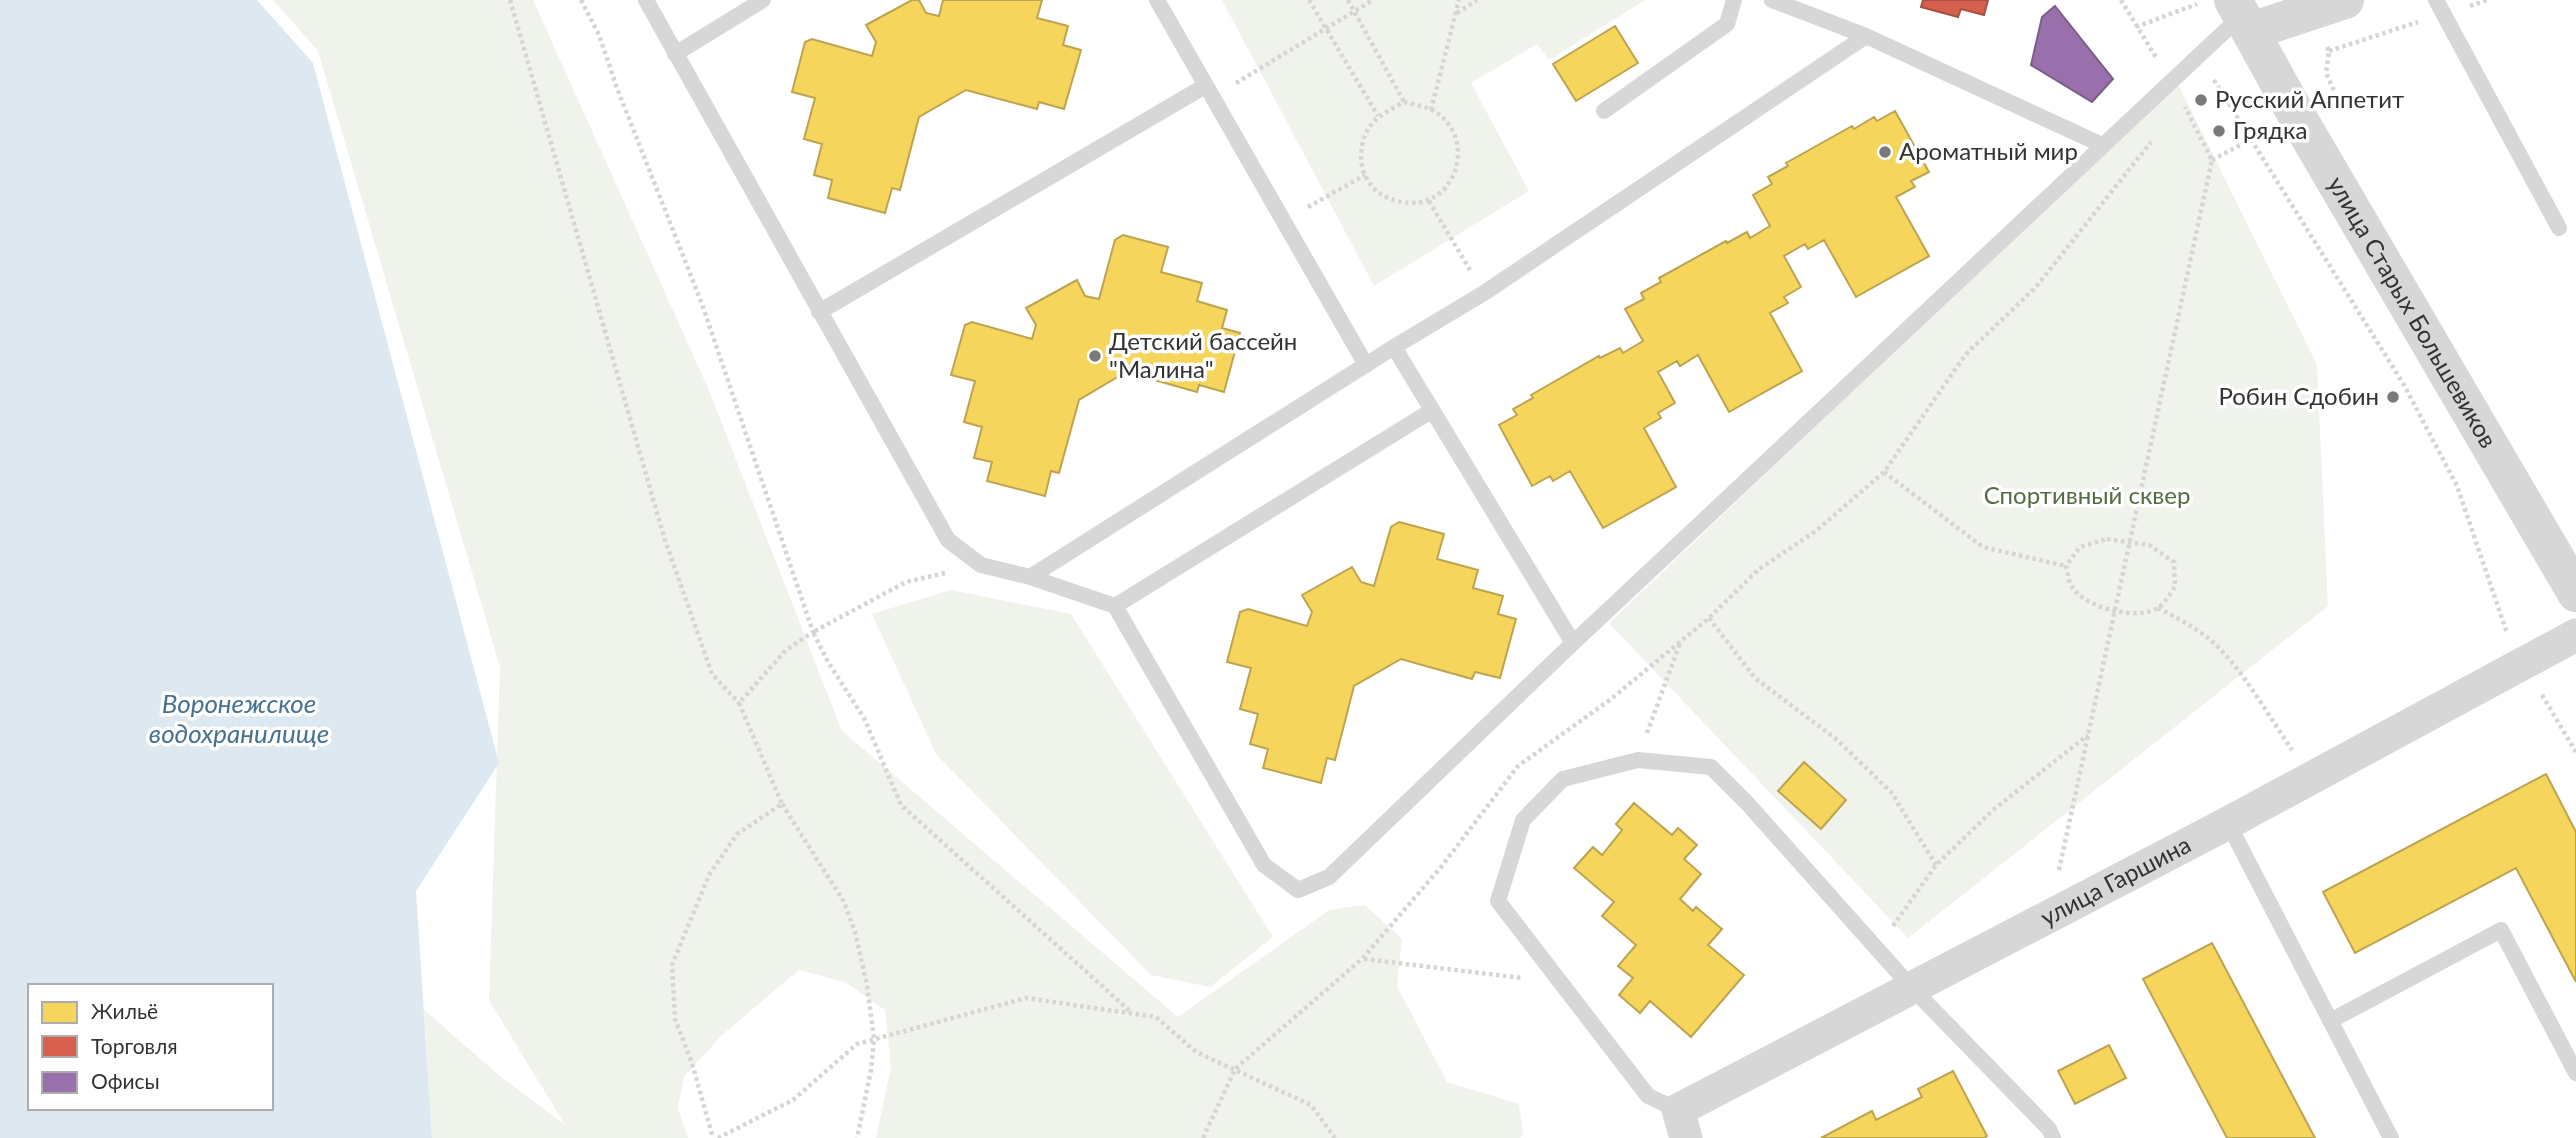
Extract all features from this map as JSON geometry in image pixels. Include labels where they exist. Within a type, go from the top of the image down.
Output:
[{"type":"street","points":[[2233,12],[2345,0]]},
{"type":"street","name":"улица Старых Большевиков","points":[[2233,12],[2297,116],[2576,593]]},
{"type":"street","name":"улица Гаршина","points":[[1682,1124],[1911,987],[2228,823],[2576,635]]},
{"type":"lane","points":[[675,54],[763,0]]},
{"type":"lane","points":[[1157,0],[1366,365]]},
{"type":"lane","points":[[1604,111],[1727,24],[1734,0]]},
{"type":"lane","points":[[1772,0],[1866,36],[2102,145]]},
{"type":"lane","points":[[651,2],[675,54],[948,540],[981,565],[1030,577],[1115,606],[1264,865],[1298,890],[1329,877],[1573,643],[2172,81],[2233,12]]},
{"type":"lane","points":[[2440,7],[2559,228]]},
{"type":"lane","points":[[1030,577],[1484,293],[1866,36]]},
{"type":"lane","points":[[819,312],[1208,92]]},
{"type":"lane","points":[[1394,347],[1573,643]]},
{"type":"lane","points":[[1115,606],[1432,411]]},
{"type":"lane","points":[[1682,1124],[1648,1096],[1498,901],[1523,820],[1563,779],[1637,760],[1711,767],[1748,804],[1911,987],[2049,1129],[2053,1138]]},
{"type":"lane","points":[[2228,823],[2391,1138]]},
{"type":"lane","points":[[2330,1021],[2501,930],[2576,1073]]},
{"type":"path","points":[[510,0],[664,537],[712,674],[739,703],[782,804],[844,902],[855,932],[867,985],[874,1039],[871,1070],[857,1138]]},
{"type":"path","points":[[581,0],[599,35],[617,88],[702,304],[813,632],[828,662],[863,718],[901,805],[1132,1013]]},
{"type":"path","points":[[1310,0],[1378,116]]},
{"type":"path","points":[[1348,0],[1404,102]]},
{"type":"path","points":[[1208,92],[1373,0]]},
{"type":"path","points":[[1432,110],[1459,0]]},
{"type":"path","points":[[1456,13],[1477,0]]},
{"type":"path","points":[[2121,0],[2172,81],[2211,75],[2404,386],[2457,486],[2508,637]]},
{"type":"path","points":[[2329,51],[2440,7],[2487,0]]},
{"type":"path","points":[[2136,27],[2233,12]]},
{"type":"path","points":[[1404,102],[1432,110],[1452,129],[1459,156],[1451,183],[1429,201],[1401,204],[1375,192],[1361,168],[1361,139],[1378,116],[1404,102]]},
{"type":"path","points":[[2050,915],[2211,160],[2183,104],[2175,114]]},
{"type":"path","points":[[1203,1138],[1234,1069],[1363,958],[1441,867],[1518,766],[1611,699],[1709,618],[1759,569],[1816,531],[1884,472],[1966,354],[2036,288],[2159,133]]},
{"type":"path","points":[[2211,160],[2250,140]]},
{"type":"path","points":[[1283,221],[1365,175]]},
{"type":"path","points":[[1429,201],[1484,293]]},
{"type":"path","points":[[1884,472],[1983,547],[2066,566]]},
{"type":"path","points":[[2106,539],[2130,541],[2150,545],[2174,562],[2175,587],[2158,608],[2134,613],[2115,611],[2093,605],[2072,587],[2066,566],[2080,547],[2106,539]]},
{"type":"path","points":[[739,703],[786,650],[813,632],[906,582]]},
{"type":"path","points":[[2158,608],[2193,627],[2218,647],[2255,695],[2311,778]]},
{"type":"path","points":[[1709,618],[1755,678],[1836,739],[1891,792],[1936,865]]},
{"type":"path","points":[[1637,760],[1680,642]]},
{"type":"path","points":[[1877,948],[1936,865],[1993,810],[2089,735]]},
{"type":"path","points":[[782,804],[737,834],[709,874],[672,965],[675,1019],[716,1138],[793,1100],[857,1044],[1026,998],[1156,1017],[1196,1052],[1311,1105],[1335,1138]]},
{"type":"path","points":[[1363,958],[1561,983]]},
{"type":"green space","points":[[273,0],[533,0],[708,388],[842,731],[1178,1017],[1329,910],[1365,905],[1402,939],[1397,986],[1447,1082],[1519,1104],[1523,1135],[1520,1138],[876,1138],[891,1067],[885,1010],[845,982],[799,970],[722,1035],[684,1077],[678,1108],[688,1138],[432,1138],[424,1010],[500,1076],[565,1125],[489,1000],[500,667],[318,51]]},
{"type":"green space","points":[[1222,0],[1645,0],[1549,60],[1537,44],[1471,83],[1529,191],[1374,286]]},
{"type":"green space","name":"Спортивный сквер","points":[[2177,82],[2317,365],[2328,606],[1908,938],[1609,623]]},
{"type":"green space","points":[[951,590],[1071,614],[1273,937],[1210,987],[1151,975],[936,754],[872,614]]},
{"type":"water","name":"Воронежское водохранилище","points":[[0,0],[257,0],[313,63],[499,763],[416,891],[432,1138],[0,1138]]},
{"type":"building: Жильё","points":[[912,0],[919,0],[926,13],[939,16],[943,0],[1042,0],[1037,18],[1068,26],[1063,45],[1081,50],[1064,109],[1039,102],[1037,109],[966,90],[919,117],[900,190],[892,188],[885,213],[828,198],[832,180],[814,175],[822,144],[804,139],[815,98],[792,92],[805,42],[812,39],[872,56],[876,42],[866,25]]},
{"type":"building: Жильё","points":[[1615,26],[1638,63],[1576,101],[1553,64]]},
{"type":"building: Жильё","points":[[1895,111],[1929,172],[1911,181],[1915,187],[1896,197],[1929,256],[1856,297],[1824,240],[1808,249],[1805,244],[1784,256],[1801,287],[1784,297],[1788,303],[1770,313],[1802,371],[1729,412],[1698,355],[1680,366],[1677,361],[1658,372],[1675,403],[1658,413],[1661,418],[1644,428],[1676,487],[1603,528],[1570,471],[1553,481],[1550,476],[1532,486],[1499,425],[1517,415],[1513,409],[1533,398],[1531,395],[1599,356],[1600,358],[1620,348],[1623,353],[1643,341],[1625,309],[1644,299],[1641,293],[1661,282],[1659,278],[1726,241],[1727,243],[1747,232],[1750,238],[1770,226],[1753,195],[1772,184],[1768,177],[1788,166],[1786,163],[1852,126],[1854,129],[1874,117],[1877,121]]},
{"type":"building: Жильё","name":"Детский бассейн \"Малина\"","points":[[1123,235],[1168,247],[1161,272],[1202,283],[1197,301],[1227,310],[1222,328],[1240,333],[1224,392],[1199,385],[1197,392],[1126,372],[1079,400],[1059,473],[1051,471],[1045,496],[987,481],[992,462],[974,458],[982,427],[964,422],[975,381],[951,375],[965,325],[972,322],[1032,339],[1036,325],[1026,308],[1077,280],[1085,296],[1099,299],[1115,240]]},
{"type":"building: Жильё","points":[[1399,522],[1444,534],[1437,559],[1478,570],[1473,588],[1503,596],[1498,614],[1516,619],[1500,678],[1475,672],[1472,679],[1401,659],[1354,686],[1335,760],[1327,758],[1321,783],[1263,768],[1268,749],[1250,744],[1258,714],[1240,709],[1251,668],[1227,662],[1240,612],[1248,609],[1307,626],[1312,612],[1302,595],[1352,567],[1361,582],[1374,586],[1391,527]]},
{"type":"building: Жильё","points":[[1804,762],[1846,800],[1821,829],[1778,791]]},
{"type":"building: Жильё","points":[[2546,774],[2576,832],[2576,982],[2516,868],[2355,953],[2323,892]]},
{"type":"building: Жильё","points":[[1634,803],[1672,835],[1678,828],[1697,845],[1684,859],[1701,874],[1680,899],[1693,911],[1696,907],[1722,929],[1708,945],[1744,975],[1691,1037],[1650,1001],[1640,1013],[1619,995],[1633,978],[1618,966],[1636,945],[1602,916],[1614,902],[1574,868],[1593,847],[1602,855],[1622,830],[1616,824]]},
{"type":"building: Жильё","points":[[2212,943],[2315,1138],[2227,1138],[2143,979]]},
{"type":"building: Жильё","points":[[2109,1045],[2126,1078],[2075,1104],[2058,1071]]},
{"type":"building: Жильё","points":[[1953,1071],[1987,1136],[1984,1138],[1821,1138],[1872,1111],[1876,1120],[1922,1097],[1918,1089]]},
{"type":"building: Торговля","points":[[1923,0],[1988,0],[1984,15],[1961,9],[1958,17],[1921,7]]},
{"type":"building: Офисы","points":[[2055,6],[2113,79],[2092,102],[2031,65],[2042,17]]},
{"type":"place","name":"Русский Аппетит","points":[[2201,100]]},
{"type":"place","name":"Грядка","points":[[2219,131]]},
{"type":"place","name":"Ароматный мир","points":[[1885,152]]},
{"type":"place","name":"Детский бассейн \"Малина\"","points":[[1095,356]]},
{"type":"place","name":"Робин Сдобин","points":[[2393,397]]}]
